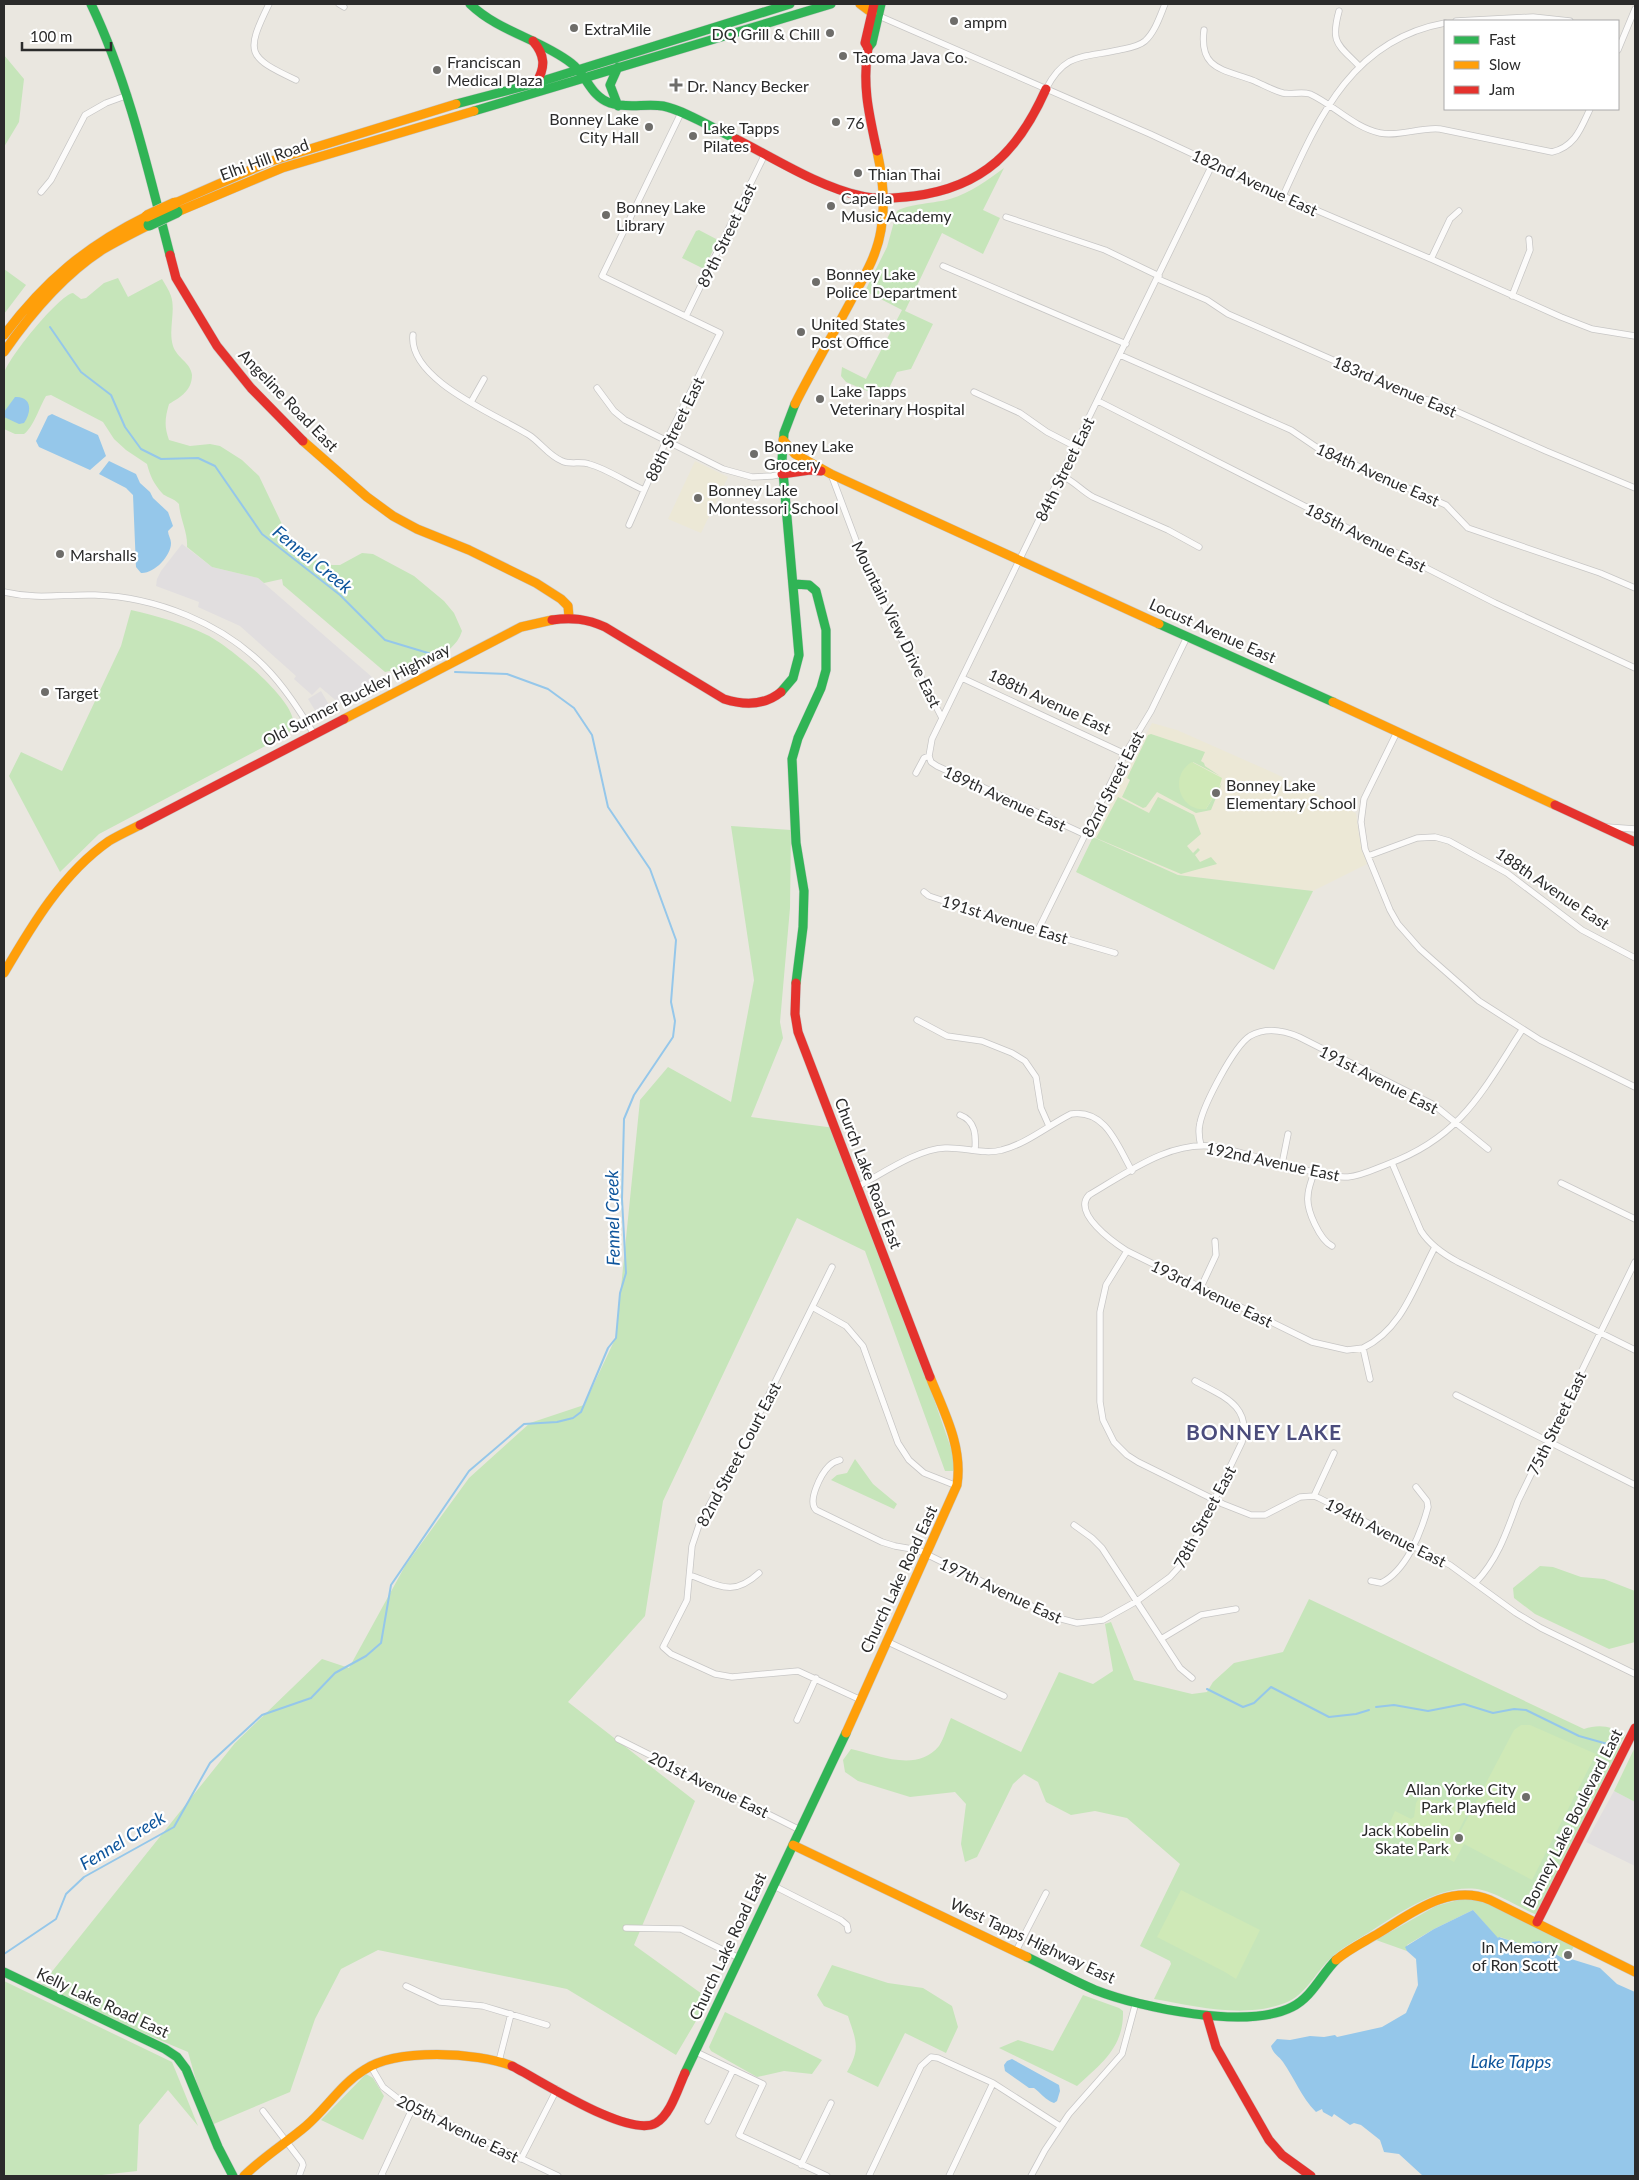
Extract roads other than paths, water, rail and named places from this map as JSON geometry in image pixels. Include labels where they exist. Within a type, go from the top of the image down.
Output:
[{"type":"main road","name":"Angeline Road East","points":[[91,4],[109,42],[128,95],[176,278],[217,346],[251,388],[296,435],[393,516],[416,529],[469,550],[536,583],[561,599],[568,606],[569,617]]},
{"type":"main road","points":[[470,4],[487,19],[561,56],[580,74],[587,86],[598,97],[618,106],[663,105],[820,180],[860,196],[883,198],[915,197],[959,186],[991,169],[1019,141],[1036,113],[1046,89]]},
{"type":"main road","points":[[580,74],[757,12],[790,4]]},
{"type":"main road","points":[[580,74],[618,67],[831,4]]},
{"type":"main road","points":[[860,4],[875,11]]},
{"type":"main road","points":[[794,584],[782,474],[783,440],[790,418],[874,257],[881,235],[883,183],[864,99],[863,79],[868,48],[866,43],[875,11],[881,4]]},
{"type":"main road","points":[[533,41],[540,49],[545,60],[544,71],[536,83]]},
{"type":"main road","points":[[618,67],[610,85],[618,106]]},
{"type":"main road","name":"Elhi Hill Road","points":[[4,352],[33,312],[67,277],[96,254],[148,221],[176,207],[272,161],[470,100],[580,74]]},
{"type":"main road","name":"Elhi Hill Road","points":[[176,207],[282,168],[580,74]]},
{"type":"main road","name":"Elhi Hill Road","points":[[4,335],[31,299],[89,247],[117,230],[148,221]]},
{"type":"main road","name":"Locust Avenue East","points":[[783,440],[795,454],[831,474],[1187,637],[1292,682],[1635,842]]},
{"type":"main road","points":[[782,474],[810,470],[831,474]]},
{"type":"main road","name":"Old Sumner Buckley Highway","points":[[4,973],[17,950],[72,874],[103,845],[118,835],[521,627],[536,622],[569,617],[591,621],[605,627],[732,702],[749,704],[775,697],[790,681],[797,666],[798,650],[794,584]]},
{"type":"main road","name":"Church Lake Road East","points":[[244,2176],[321,2112],[358,2073],[370,2065],[385,2059],[445,2056],[475,2057],[499,2061],[517,2068],[603,2114],[638,2126],[656,2124],[664,2116],[696,2052],[888,1642],[957,1486],[959,1466],[952,1432],[800,1041],[795,1014],[804,898],[803,879],[795,832],[792,759],[800,733],[821,688],[826,670],[828,648],[826,630],[816,591],[807,584],[794,584]]},
{"type":"main road","name":"Bonney Lake Boulevard East","points":[[1537,1922],[1635,1728]]},
{"type":"main road","name":"West Tapps Highway East","points":[[793,1845],[1089,1987],[1136,2002],[1208,2016],[1253,2015],[1280,2011],[1291,2007],[1310,1993],[1328,1969],[1342,1955],[1422,1908],[1445,1898],[1465,1895],[1480,1896],[1537,1922],[1635,1972]]},
{"type":"main road","name":"Kelly Lake Road East","points":[[4,1972],[166,2048],[177,2057],[186,2068],[218,2147],[233,2176]]},
{"type":"main road","points":[[1208,2016],[1216,2047],[1269,2140],[1282,2155],[1312,2176]]},
{"type":"street","points":[[269,4],[255,34],[256,54],[266,65],[296,80]]},
{"type":"street","points":[[1046,89],[1054,74],[1067,62],[1078,58],[1126,49],[1146,40],[1165,4]]},
{"type":"street","points":[[1619,43],[1635,9]]},
{"type":"street","name":"182nd Avenue East","points":[[875,11],[1283,196],[1512,296],[1592,329],[1635,336]]},
{"type":"street","points":[[1339,11],[1334,38],[1360,67]]},
{"type":"street","points":[[1489,20],[1546,20]]},
{"type":"street","points":[[1283,196],[1328,105],[1360,67],[1398,40],[1423,29],[1444,23]]},
{"type":"street","points":[[1204,30],[1202,42],[1204,53],[1214,66],[1281,92],[1309,94],[1364,127],[1381,133],[1395,133],[1427,128],[1440,129],[1546,152],[1563,148],[1575,138],[1589,110]]},
{"type":"street","points":[[41,192],[51,180],[85,116],[106,104],[128,95]]},
{"type":"street","points":[[681,113],[602,276],[686,316]]},
{"type":"street","name":"89th Street East","points":[[686,316],[766,154]]},
{"type":"street","name":"84th Street East","points":[[916,773],[924,758],[929,756],[930,745],[942,718],[1062,476],[1213,163]]},
{"type":"street","points":[[1431,259],[1450,219],[1459,211]]},
{"type":"street","name":"183rd Avenue East","points":[[1006,217],[1105,250],[1158,278],[1207,300],[1228,314],[1422,399],[1432,401],[1635,488]]},
{"type":"street","points":[[1512,296],[1530,250],[1529,239]]},
{"type":"street","points":[[943,266],[1126,344]]},
{"type":"street","name":"88th Street East","points":[[629,525],[666,441],[720,333],[686,316]]},
{"type":"street","points":[[413,335],[413,349],[433,375],[449,390],[532,438],[561,461],[590,464],[644,490]]},
{"type":"street","name":"184th Avenue East","points":[[1120,356],[1291,430],[1318,449],[1446,505],[1468,528],[1590,569],[1635,588]]},
{"type":"street","points":[[471,402],[484,379]]},
{"type":"street","points":[[597,388],[620,417],[666,441],[735,473],[752,477],[782,474]]},
{"type":"street","points":[[974,392],[1020,413],[1047,432],[1076,447]]},
{"type":"street","name":"185th Avenue East","points":[[1098,401],[1495,603],[1635,668]]},
{"type":"street","name":"Mountain View Drive East","points":[[831,474],[870,578],[942,718]]},
{"type":"street","points":[[1062,476],[1072,480],[1083,492],[1168,530],[1198,547]]},
{"type":"street","points":[[4,592],[44,598],[95,595],[121,598],[156,605],[194,619],[231,640],[264,666],[292,699],[314,734]]},
{"type":"street","name":"82nd Street East","points":[[1038,930],[1125,754],[1151,711],[1187,637]]},
{"type":"street","name":"188th Avenue East","points":[[962,678],[1125,754]]},
{"type":"street","points":[[1397,732],[1364,799],[1361,822],[1368,856],[1390,910],[1410,939],[1473,996],[1522,1030],[1635,1088]]},
{"type":"street","name":"189th Avenue East","points":[[929,756],[931,762],[938,766],[1086,834]]},
{"type":"street","points":[[1602,826],[1635,829]]},
{"type":"street","name":"188th Avenue East","points":[[1368,856],[1416,838],[1436,838],[1449,841],[1507,873],[1582,930],[1635,958]]},
{"type":"street","name":"191st Avenue East","points":[[924,892],[937,899],[1116,953]]},
{"type":"street","points":[[917,1020],[947,1036],[982,1041],[1012,1053],[1025,1061],[1036,1077],[1041,1108],[1048,1126]]},
{"type":"street","name":"191st Avenue East","points":[[1201,1146],[1199,1137],[1200,1120],[1225,1069],[1240,1045],[1250,1036],[1260,1032],[1278,1030],[1299,1037],[1430,1102],[1488,1149]]},
{"type":"street","name":"192nd Avenue East","points":[[1084,1202],[1089,1195],[1169,1152],[1201,1146],[1218,1147],[1314,1172],[1348,1177],[1392,1162],[1430,1144],[1457,1122],[1470,1107],[1522,1030]]},
{"type":"street","points":[[857,1187],[922,1153],[942,1148],[992,1152],[1011,1147],[1071,1114],[1088,1114],[1107,1128],[1132,1171]]},
{"type":"street","points":[[960,1115],[974,1128],[976,1136],[975,1150]]},
{"type":"street","points":[[1282,1164],[1288,1134]]},
{"type":"street","points":[[1392,1162],[1421,1231],[1435,1247],[1458,1262],[1635,1350]]},
{"type":"street","points":[[1314,1172],[1308,1204],[1322,1238],[1332,1246]]},
{"type":"street","points":[[1561,1183],[1635,1219]]},
{"type":"street","name":"193rd Avenue East","points":[[1084,1202],[1085,1211],[1097,1226],[1114,1243],[1127,1251],[1312,1342],[1347,1350],[1363,1348]]},
{"type":"street","points":[[1201,1287],[1216,1255],[1215,1241]]},
{"type":"street","points":[[1370,1379],[1363,1348],[1379,1340],[1397,1321],[1435,1247]]},
{"type":"street","name":"194th Avenue East","points":[[1127,1251],[1106,1285],[1100,1312],[1100,1402],[1108,1431],[1114,1442],[1127,1456],[1242,1513],[1257,1516],[1266,1515],[1300,1497],[1314,1496],[1450,1564],[1516,1613],[1541,1628],[1635,1674]]},
{"type":"street","name":"75th Street East","points":[[1476,1582],[1495,1556],[1506,1535],[1518,1501],[1635,1262]]},
{"type":"street","name":"82nd Street Court East","points":[[816,1678],[802,1672],[790,1671],[732,1677],[723,1676],[671,1654],[663,1646],[685,1606],[692,1546],[699,1525],[716,1492],[733,1467],[814,1308],[832,1267]]},
{"type":"street","points":[[814,1308],[846,1326],[863,1346],[898,1443],[909,1460],[924,1473],[957,1486]]},
{"type":"street","name":"78th Street East","points":[[1137,1601],[1176,1572],[1197,1536],[1245,1433],[1244,1420],[1237,1407],[1195,1381]]},
{"type":"street","points":[[1456,1395],[1635,1485]]},
{"type":"street","points":[[1314,1496],[1334,1453]]},
{"type":"street","name":"197th Avenue East","points":[[840,1460],[827,1467],[812,1498],[812,1505],[816,1510],[882,1542],[918,1550],[1054,1617],[1066,1621],[1095,1622],[1112,1616],[1137,1601]]},
{"type":"street","points":[[1371,1581],[1381,1583],[1394,1576],[1425,1518],[1428,1507],[1427,1501],[1416,1487]]},
{"type":"street","points":[[1074,1525],[1102,1548],[1180,1668],[1192,1678]]},
{"type":"street","points":[[690,1575],[716,1584],[736,1588],[749,1583],[759,1573]]},
{"type":"street","points":[[1162,1638],[1201,1615],[1236,1609]]},
{"type":"street","points":[[888,1642],[1004,1696]]},
{"type":"street","points":[[796,1720],[816,1678],[861,1700]]},
{"type":"street","name":"201st Avenue East","points":[[618,1739],[800,1830]]},
{"type":"street","points":[[774,1886],[841,1920],[847,1925],[848,1930]]},
{"type":"street","points":[[1016,1951],[1046,1893]]},
{"type":"street","points":[[626,1928],[682,1929],[739,1958]]},
{"type":"street","points":[[406,1986],[440,2002],[483,2006],[547,2025]]},
{"type":"street","points":[[1031,2176],[1060,2126],[1078,2101],[1122,2054],[1136,2002]]},
{"type":"street","points":[[499,2061],[511,2014]]},
{"type":"street","points":[[696,2052],[763,2084],[739,2135],[827,2176]]},
{"type":"street","points":[[869,2176],[920,2066],[931,2057],[938,2058],[993,2083],[1060,2126]]},
{"type":"street","name":"205th Avenue East","points":[[370,2065],[388,2092],[413,2107],[558,2176]]},
{"type":"street","points":[[708,2121],[733,2070]]},
{"type":"street","points":[[948,2176],[993,2083]]},
{"type":"street","points":[[521,2159],[557,2089]]},
{"type":"street","points":[[801,2165],[831,2103]]},
{"type":"street","points":[[382,2176],[413,2107]]},
{"type":"street","points":[[263,2111],[299,2157],[303,2165],[298,2176]]},
{"type":"water","points":[[15,397],[25,399],[29,406],[27,419],[24,423],[19,424],[4,417],[4,412]]},
{"type":"water","points":[[52,414],[98,435],[106,456],[90,470],[39,447],[36,441],[48,416]]},
{"type":"water","points":[[109,461],[136,474],[140,483],[168,512],[173,526],[168,531],[171,543],[168,553],[161,563],[146,573],[141,573],[136,567],[133,495],[126,488],[99,474]]},
{"type":"water","name":"Lake Tapps","points":[[1473,1910],[1498,1938],[1530,1947],[1532,1942],[1540,1941],[1550,1951],[1566,1960],[1568,1958],[1600,1968],[1617,1984],[1635,1992],[1635,2176],[1423,2176],[1399,2154],[1384,2152],[1380,2140],[1361,2125],[1354,2123],[1350,2125],[1334,2114],[1332,2117],[1323,2112],[1322,2109],[1316,2112],[1306,2100],[1283,2062],[1273,2051],[1271,2046],[1277,2039],[1290,2040],[1310,2036],[1324,2037],[1335,2035],[1337,2037],[1382,2027],[1406,2013],[1418,1985],[1416,1959],[1405,1947],[1434,1929]]},
{"type":"water","points":[[1012,2059],[1059,2085],[1060,2091],[1057,2101],[1051,2102],[1034,2088],[1029,2088],[1005,2071],[1004,2065]]},
{"type":"waterway","name":"Fennel Creek","points":[[50,327],[81,372],[111,395],[125,427],[141,449],[161,459],[198,458],[215,466],[262,534],[340,595],[385,640],[438,656]]},
{"type":"waterway","name":"Fennel Creek","points":[[4,1954],[56,1919],[66,1894],[84,1877],[174,1827],[210,1763],[262,1715],[311,1698],[335,1673],[366,1656],[381,1643],[391,1585],[469,1471],[524,1424],[557,1422],[573,1418],[581,1412],[608,1348],[616,1338],[620,1293],[626,1273],[622,1199],[624,1119],[634,1095],[673,1037],[675,1021],[671,1002],[676,940],[650,869],[608,807],[592,735],[574,708],[548,689],[507,674],[455,672]]},
{"type":"waterway","points":[[1207,1689],[1243,1707],[1254,1703],[1271,1687],[1329,1717],[1356,1714],[1369,1710]]},
{"type":"waterway","points":[[1376,1707],[1394,1705],[1428,1711],[1464,1704],[1493,1713],[1514,1709],[1526,1710],[1579,1736],[1611,1745]]},
{"type":"place","name":"ampm","points":[[954,21]]},
{"type":"place","name":"ExtraMile","points":[[574,28]]},
{"type":"place","name":"DQ Grill & Chill","points":[[830,33]]},
{"type":"place","name":"Tacoma Java Co.","points":[[843,56]]},
{"type":"place","name":"Franciscan Medical Plaza","points":[[437,70]]},
{"type":"place","name":"Dr. Nancy Becker","points":[[676,85]]},
{"type":"place","name":"76","points":[[836,122]]},
{"type":"place","name":"Bonney Lake City Hall","points":[[649,127]]},
{"type":"place","name":"Lake Tapps Pilates","points":[[693,136]]},
{"type":"place","name":"Thian Thai","points":[[858,173]]},
{"type":"place","name":"Capella Music Academy","points":[[831,206]]},
{"type":"place","name":"Bonney Lake Library","points":[[606,215]]},
{"type":"place","name":"Bonney Lake Police Department","points":[[816,282]]},
{"type":"place","name":"United States Post Office","points":[[801,332]]},
{"type":"place","name":"Lake Tapps Veterinary Hospital","points":[[820,399]]},
{"type":"place","name":"Bonney Lake Grocery","points":[[754,454]]},
{"type":"place","name":"Bonney Lake Montessori School","points":[[698,498]]},
{"type":"place","name":"Marshalls","points":[[60,554]]},
{"type":"place","name":"Target","points":[[45,692]]},
{"type":"place","name":"Bonney Lake Elementary School","points":[[1216,793]]},
{"type":"place","name":"Allan Yorke City Park Playfield","points":[[1526,1797]]},
{"type":"place","name":"Jack Kobelin Skate Park","points":[[1459,1838]]},
{"type":"place","name":"In Memory of Ron Scott","points":[[1568,1955]]},
{"type":"district","name":"BONNEY LAKE","points":[[1264,1431]]}]
